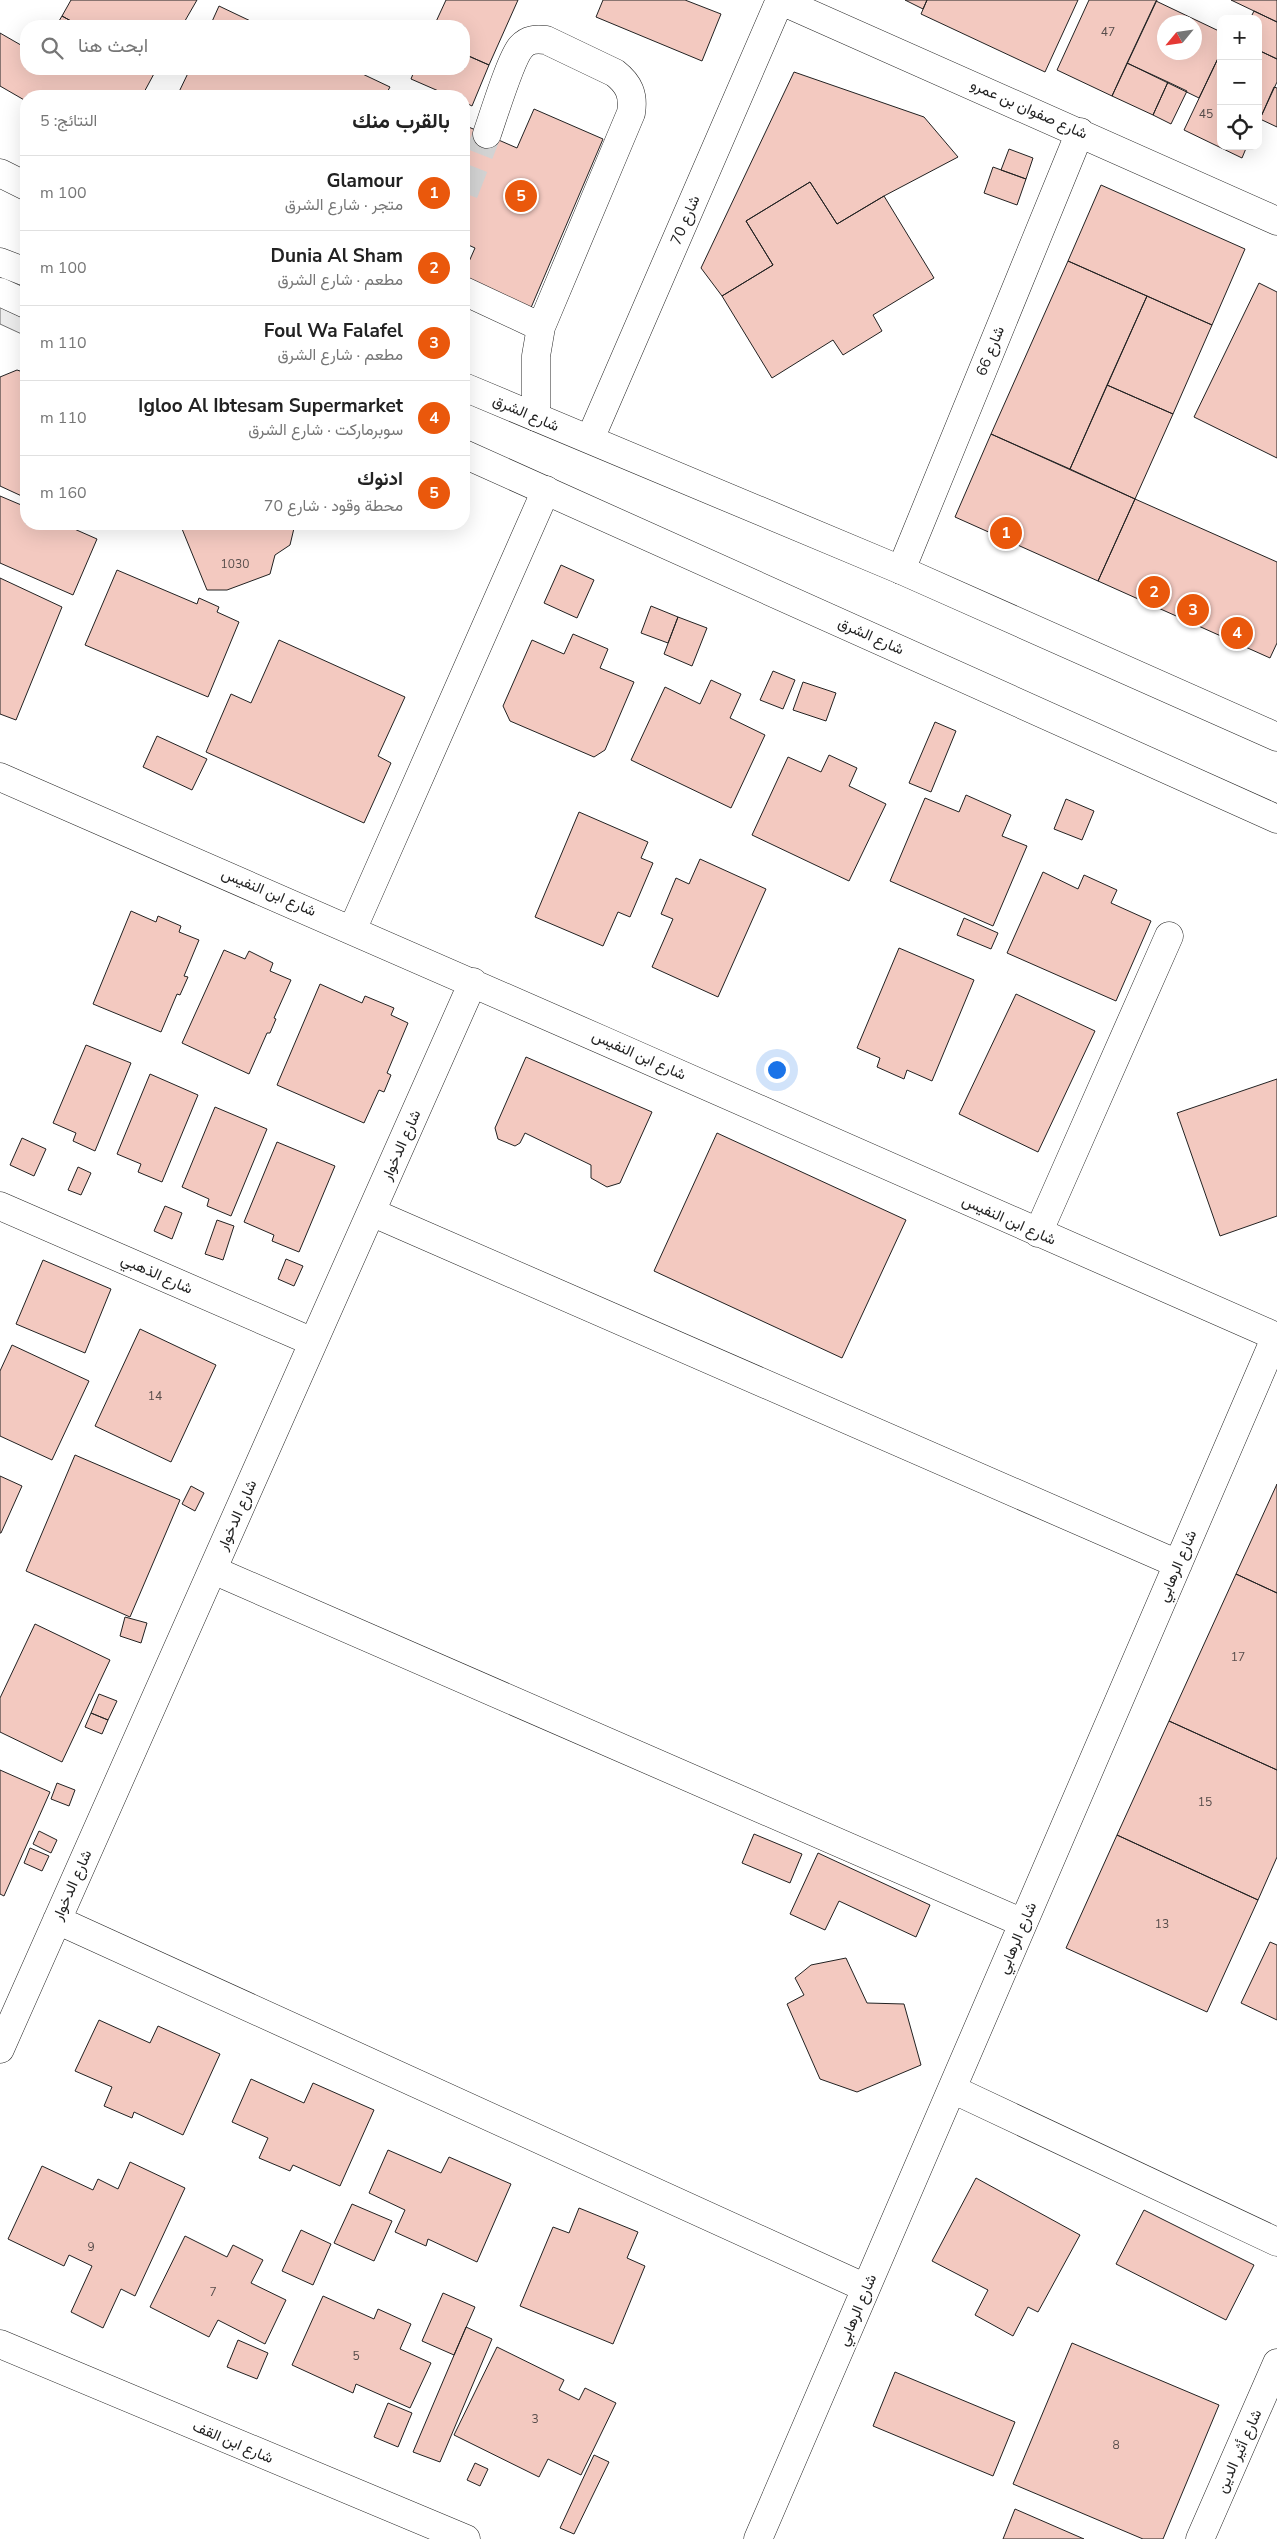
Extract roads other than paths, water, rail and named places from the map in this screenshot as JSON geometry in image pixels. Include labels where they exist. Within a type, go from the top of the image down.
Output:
[{"type":"street","name":"شارع صفوان بن عمرو","points":[[780,0],[1277,221]]},
{"type":"street","name":"شارع 70","points":[[590,439],[780,0]]},
{"type":"street","points":[[487,134],[516,56],[528,42],[536,39],[546,40],[615,73],[624,80],[630,90],[633,101],[631,113],[542,327],[536,356],[536,417]]},
{"type":"street","name":"شارع 66","points":[[901,570],[1080,132]]},
{"type":"street","points":[[0,173],[20,183]]},
{"type":"street","points":[[0,262],[20,270]]},
{"type":"street","points":[[0,292],[20,301]]},
{"type":"street","points":[[470,294],[542,327]]},
{"type":"street","name":"شارع الشرق","points":[[470,389],[901,570],[1277,737]]},
{"type":"street","name":"شارع الشرق","points":[[470,457],[1277,819]]},
{"type":"street","points":[[353,928],[546,490]]},
{"type":"street","name":"شارع ابن النفيس","points":[[0,777],[353,928],[1276,1337]]},
{"type":"street","points":[[1038,1233],[1169,936]]},
{"type":"street","name":"شارع الدخوار","points":[[0,2049],[473,982]]},
{"type":"street","name":"شارع الذهبي","points":[[0,1206],[313,1342]]},
{"type":"street","points":[[371,1212],[1178,1564]]},
{"type":"street","name":"شارع الرهابي","points":[[758,2539],[1276,1337]]},
{"type":"street","points":[[213,1570],[1023,1923]]},
{"type":"street","points":[[57,1920],[866,2288]]},
{"type":"street","points":[[952,2089],[1277,2242]]},
{"type":"street","name":"شارع ابن القف","points":[[0,2344],[466,2539]]},
{"type":"street","name":"شارع أثير الدين","points":[[1200,2539],[1274,2379]]},
{"type":"tunnel","points":[[470,178],[487,134]]},
{"type":"place","name":"ادنوك","points":[[521,196]]},
{"type":"place","name":"Glamour","points":[[1006,533]]},
{"type":"place","name":"Dunia Al Sham","points":[[1154,592]]},
{"type":"place","name":"Foul Wa Falafel","points":[[1193,610]]},
{"type":"place","name":"Igloo Al Ibtesam Supermarket","points":[[1237,633]]}]
